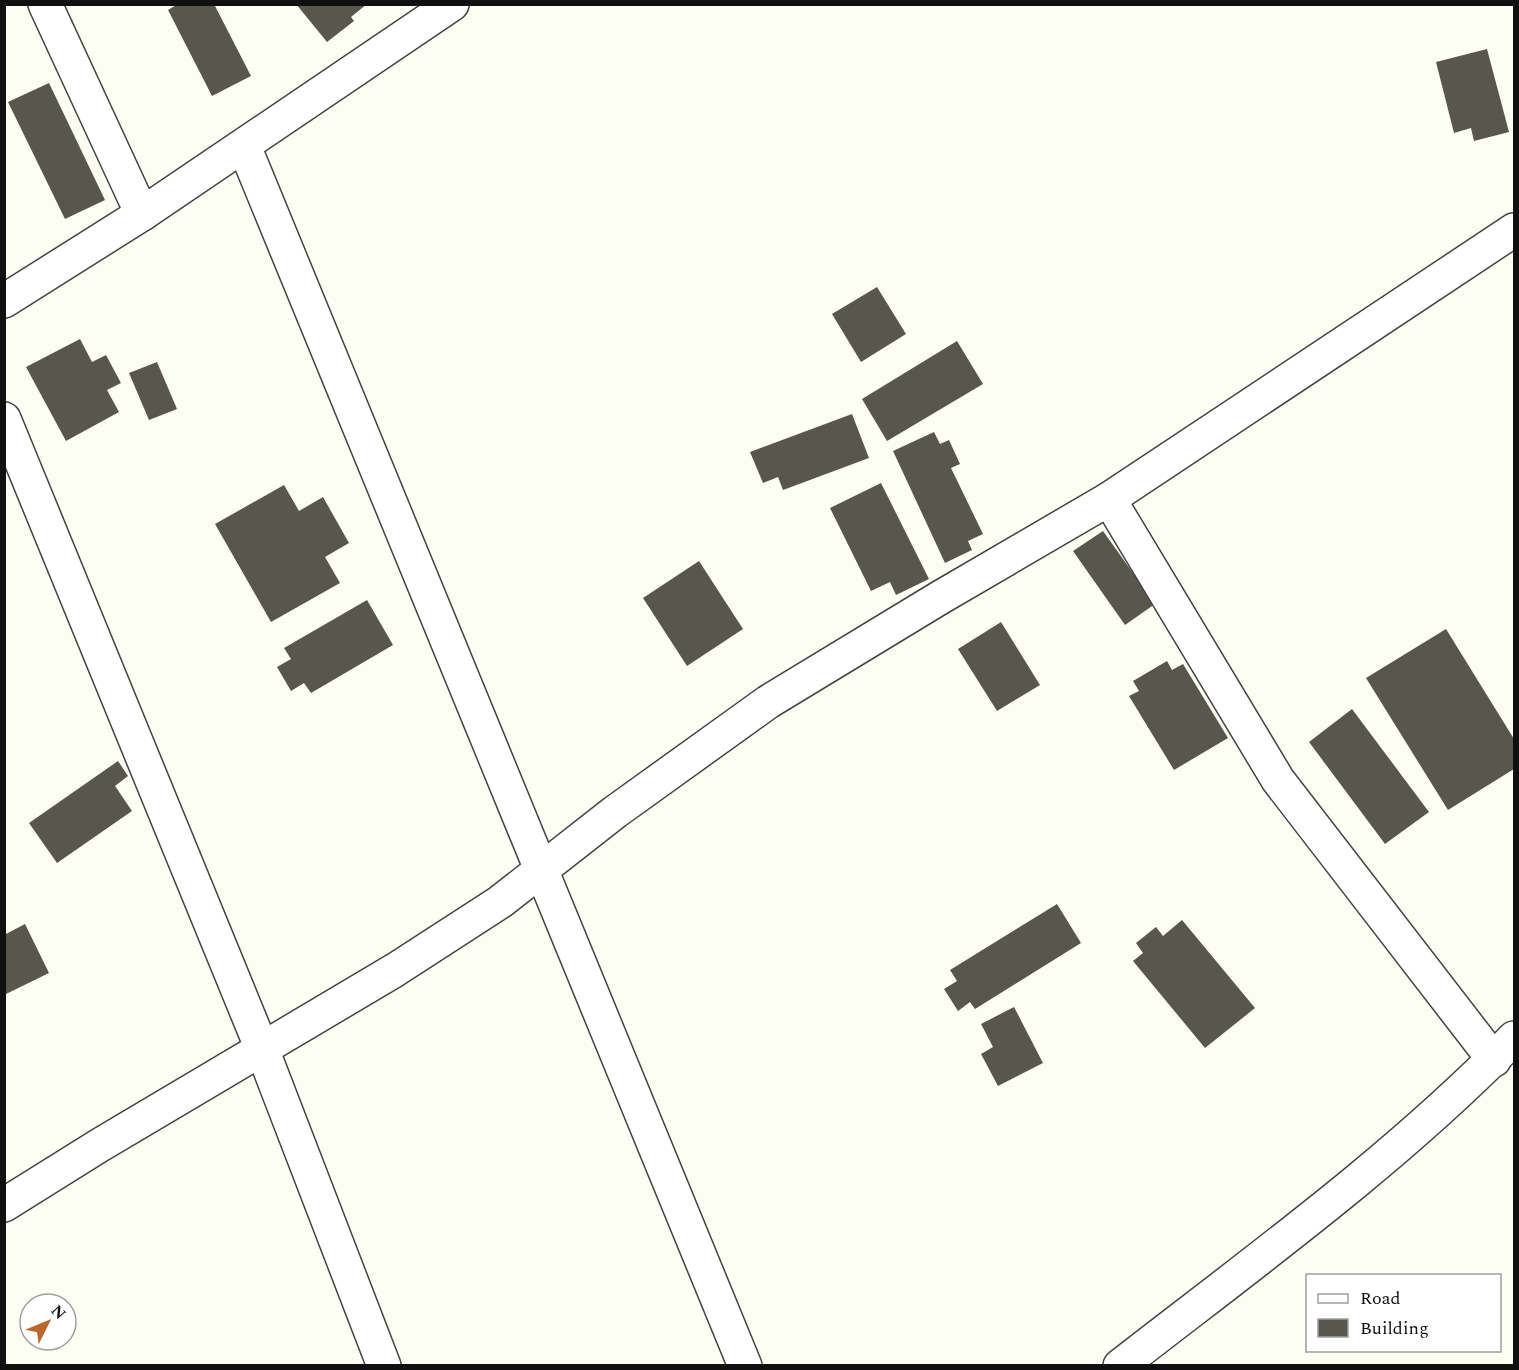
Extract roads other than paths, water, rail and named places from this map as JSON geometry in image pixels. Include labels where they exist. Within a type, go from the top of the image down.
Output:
[{"type":"street","points":[[45,4],[142,214]]},
{"type":"street","points":[[4,301],[142,214],[452,4]]},
{"type":"street","points":[[244,146],[745,1365]]},
{"type":"street","points":[[4,1205],[100,1145],[395,970],[500,902],[615,812],[768,702],[1109,499],[1515,230]]},
{"type":"street","points":[[4,419],[262,1049],[384,1365]]},
{"type":"street","points":[[1109,499],[1278,780],[1504,1049],[1382,1161],[1120,1365]]}]
